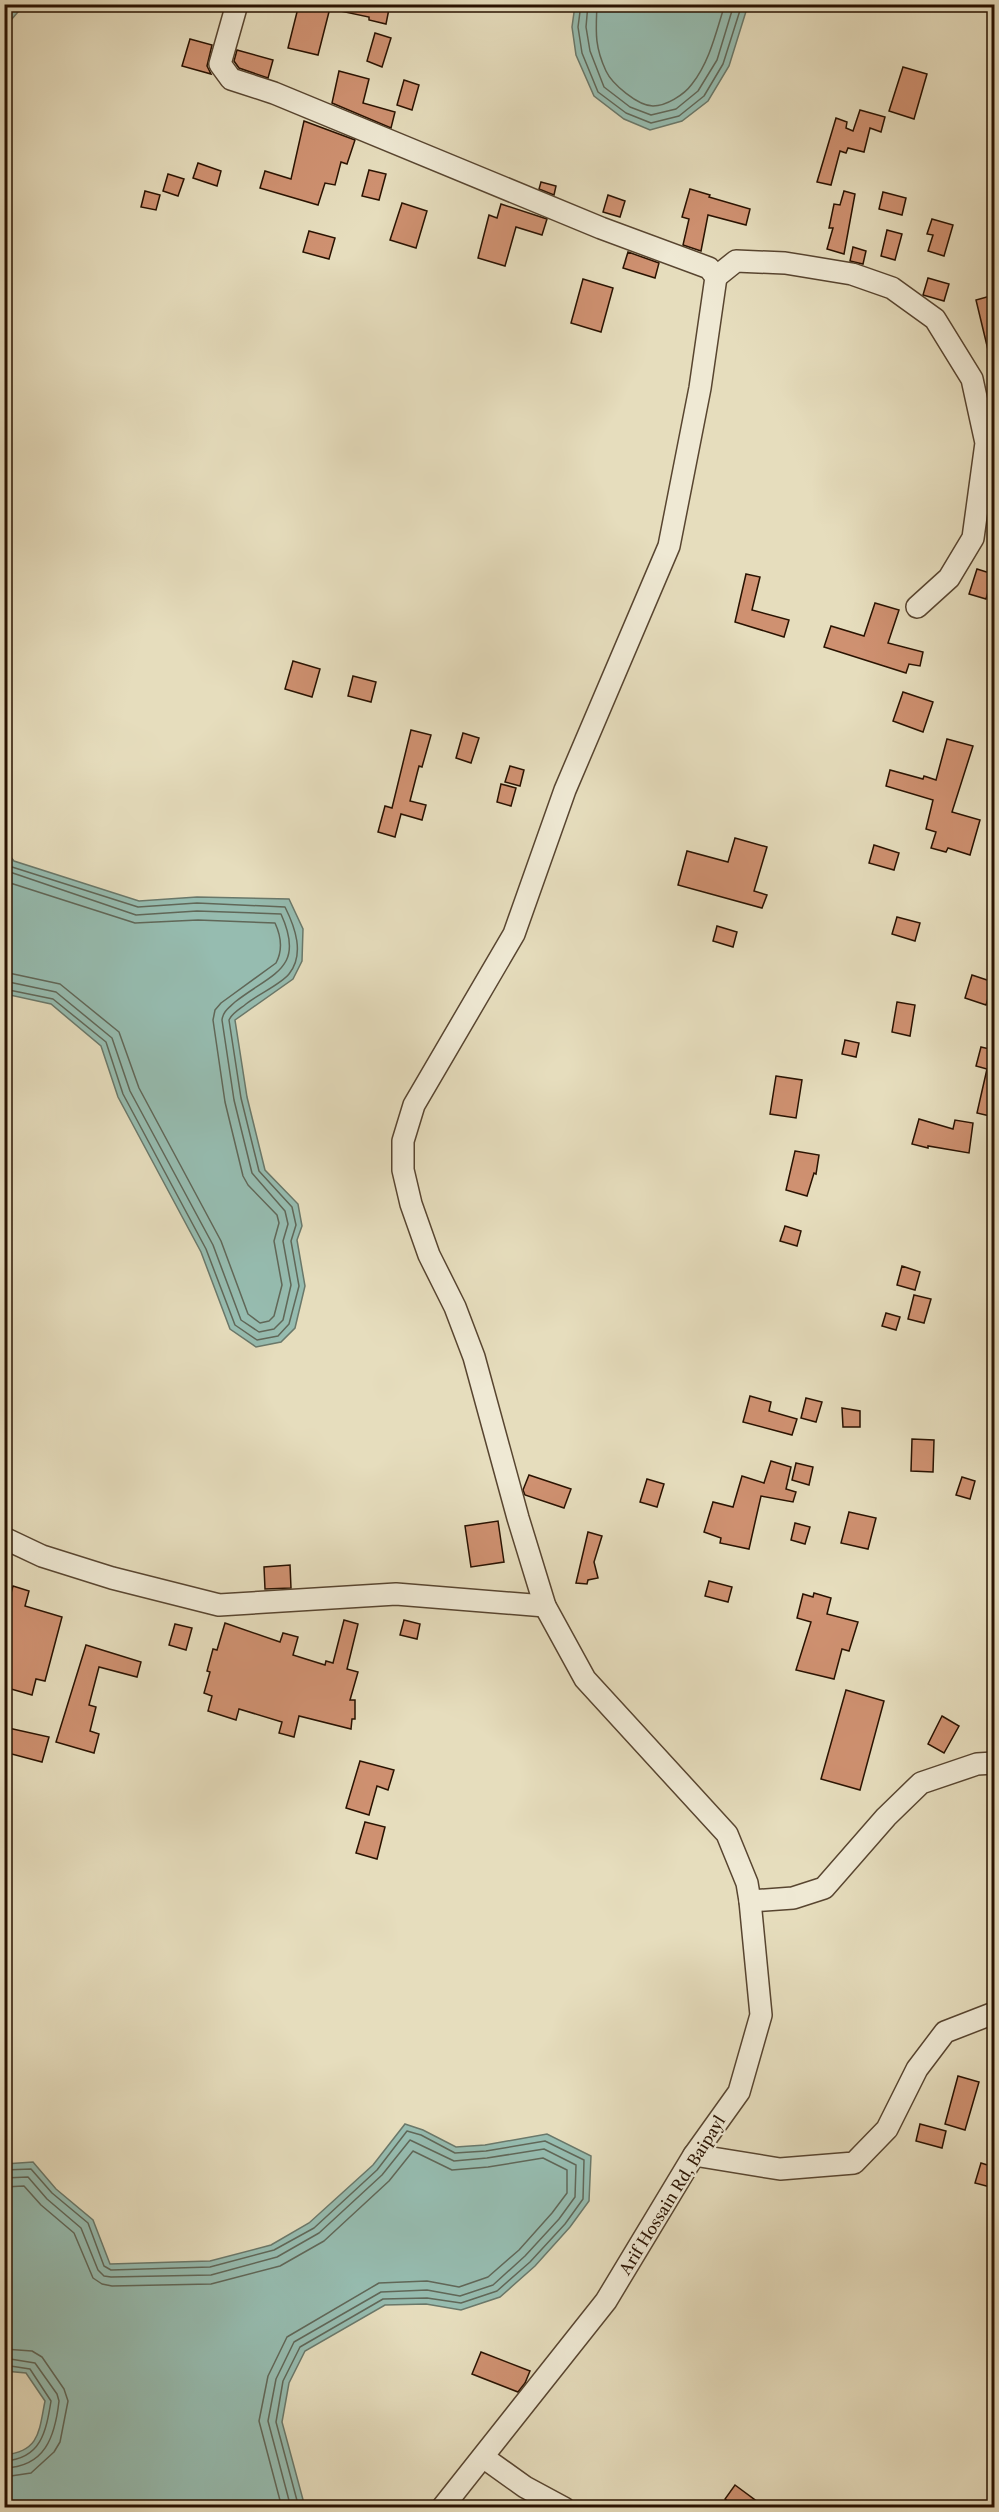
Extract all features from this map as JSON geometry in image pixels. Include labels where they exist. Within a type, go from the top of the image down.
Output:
[{"type":"street","points":[[237,4],[220,64],[231,79],[274,93],[579,219],[709,268],[716,277]]},
{"type":"street","points":[[4,1538],[42,1556],[112,1578],[219,1605],[396,1594],[545,1606],[518,1518],[474,1357],[455,1308],[429,1255],[411,1204],[403,1170],[403,1141],[414,1105],[514,934],[565,790],[669,546],[700,388],[716,277],[736,261],[785,263],[852,274],[892,288],[935,319],[972,379],[986,443],[973,538],[949,578],[917,607]]},
{"type":"street","name":"Arif Hossain Rd, Baipayl","points":[[442,2508],[606,2301],[694,2155],[739,2092],[761,2015],[747,1883],[727,1834],[585,1679],[545,1606]]},
{"type":"street","points":[[750,1901],[793,1898],[824,1888],[886,1816],[921,1783],[977,1764],[994,1763]]},
{"type":"street","points":[[694,2155],[780,2169],[854,2163],[887,2129],[917,2069],[945,2032],[994,2013]]},
{"type":"street","points":[[483,2457],[525,2487],[564,2508]]},
{"type":"water","points":[[575,4],[748,5],[729,66],[708,101],[682,121],[650,130],[624,119],[594,96],[576,55],[572,27]]},
{"type":"water","points":[[4,5],[24,5],[5,27]]},
{"type":"water","points":[[4,849],[14,861],[139,901],[197,897],[289,899],[303,929],[302,961],[293,979],[235,1020],[247,1097],[265,1170],[298,1204],[302,1226],[297,1240],[305,1286],[295,1328],[281,1342],[256,1347],[230,1329],[201,1252],[118,1097],[101,1046],[51,1004],[5,994]]},
{"type":"water","points":[[405,2124],[423,2130],[456,2147],[485,2145],[547,2134],[591,2156],[589,2201],[570,2227],[535,2266],[500,2297],[461,2310],[426,2304],[385,2305],[305,2351],[289,2383],[282,2422],[305,2507],[5,2507],[5,2455],[25,2449],[36,2438],[45,2401],[26,2373],[5,2371],[5,2164],[33,2162],[56,2189],[93,2220],[110,2264],[210,2261],[271,2245],[309,2223],[373,2165]]},
{"type":"building","points":[[299,4],[331,4],[318,55],[288,48]]},
{"type":"building","points":[[340,4],[390,4],[386,24],[369,20],[369,17],[340,11]]},
{"type":"building","points":[[375,33],[391,38],[382,67],[367,61]]},
{"type":"building","points":[[190,39],[212,45],[207,66],[211,74],[182,66]]},
{"type":"building","points":[[237,50],[273,60],[268,78],[239,68],[234,61]]},
{"type":"building","points":[[903,67],[927,74],[914,119],[889,111]]},
{"type":"building","points":[[339,71],[369,79],[363,103],[395,112],[391,128],[332,103]]},
{"type":"building","points":[[404,80],[419,85],[412,110],[397,105]]},
{"type":"building","points":[[860,110],[885,117],[881,132],[870,128],[864,152],[848,148],[846,153],[840,151],[831,185],[817,182],[836,118],[847,122],[846,128],[853,131]]},
{"type":"building","points":[[304,121],[355,140],[347,164],[341,162],[335,185],[325,183],[318,205],[260,188],[265,171],[291,179]]},
{"type":"building","points":[[198,163],[221,171],[217,186],[193,178]]},
{"type":"building","points":[[369,170],[386,174],[379,200],[362,196]]},
{"type":"building","points":[[168,174],[184,179],[178,196],[163,191]]},
{"type":"building","points":[[541,182],[556,186],[554,195],[539,189]]},
{"type":"building","points":[[690,189],[750,209],[746,225],[708,215],[701,251],[683,245],[689,219],[682,217]]},
{"type":"building","points":[[145,191],[160,195],[156,210],[141,207]]},
{"type":"building","points":[[844,191],[855,194],[844,254],[827,249],[833,228],[829,228],[834,204],[840,205]]},
{"type":"building","points":[[883,192],[906,198],[902,215],[879,209]]},
{"type":"building","points":[[608,195],[625,201],[620,217],[603,212]]},
{"type":"building","points":[[402,203],[427,211],[416,248],[390,240]]},
{"type":"building","points":[[501,204],[547,219],[542,235],[516,227],[505,266],[478,258],[489,215],[497,218]]},
{"type":"building","points":[[932,219],[953,225],[944,256],[928,251],[933,235],[927,234]]},
{"type":"building","points":[[887,230],[902,234],[895,260],[881,256]]},
{"type":"building","points":[[309,231],[335,238],[329,259],[303,252]]},
{"type":"building","points":[[853,247],[866,251],[863,264],[850,261]]},
{"type":"building","points":[[628,252],[659,263],[655,278],[623,268]]},
{"type":"building","points":[[928,278],[949,284],[944,301],[923,295]]},
{"type":"building","points":[[583,279],[613,288],[601,332],[571,323]]},
{"type":"building","points":[[994,295],[994,353],[989,354],[976,300]]},
{"type":"building","points":[[977,569],[993,574],[986,599],[969,594]]},
{"type":"building","points":[[746,574],[760,577],[752,610],[789,620],[784,637],[735,622]]},
{"type":"building","points":[[875,603],[899,610],[888,643],[923,652],[920,666],[909,664],[906,673],[824,647],[831,626],[864,636]]},
{"type":"building","points":[[293,661],[320,669],[312,697],[285,689]]},
{"type":"building","points":[[353,676],[376,682],[371,702],[348,696]]},
{"type":"building","points":[[903,692],[933,702],[923,732],[893,721]]},
{"type":"building","points":[[411,730],[431,735],[422,767],[419,766],[410,801],[426,805],[422,820],[401,814],[395,837],[378,832],[385,806],[392,808]]},
{"type":"building","points":[[463,733],[479,738],[471,763],[456,758]]},
{"type":"building","points":[[947,739],[973,746],[952,812],[980,820],[970,855],[948,848],[946,852],[931,848],[936,832],[926,829],[933,800],[886,786],[890,770],[936,780]]},
{"type":"building","points":[[510,766],[524,770],[520,786],[505,782]]},
{"type":"building","points":[[501,784],[516,788],[511,806],[497,802]]},
{"type":"building","points":[[735,838],[767,847],[754,891],[767,895],[762,908],[678,885],[687,851],[728,862]]},
{"type":"building","points":[[874,845],[899,853],[894,870],[869,863]]},
{"type":"building","points":[[897,917],[920,923],[915,941],[892,934]]},
{"type":"building","points":[[717,926],[737,932],[733,947],[713,941]]},
{"type":"building","points":[[972,975],[993,982],[986,1005],[965,998]]},
{"type":"building","points":[[897,1002],[915,1005],[910,1036],[892,1032]]},
{"type":"building","points":[[845,1040],[859,1043],[856,1057],[842,1054]]},
{"type":"building","points":[[981,1047],[994,1050],[994,1117],[977,1113],[987,1069],[976,1066]]},
{"type":"building","points":[[776,1076],[802,1080],[796,1118],[770,1114]]},
{"type":"building","points":[[919,1119],[953,1129],[955,1120],[973,1123],[969,1153],[912,1144]]},
{"type":"building","points":[[795,1151],[819,1155],[816,1174],[814,1173],[807,1196],[786,1190]]},
{"type":"building","points":[[785,1226],[801,1231],[797,1246],[780,1241]]},
{"type":"building","points":[[902,1266],[920,1272],[915,1290],[897,1285]]},
{"type":"building","points":[[914,1295],[931,1299],[924,1323],[908,1319]]},
{"type":"building","points":[[886,1313],[900,1317],[896,1330],[882,1326]]},
{"type":"building","points":[[750,1396],[771,1402],[769,1411],[797,1419],[792,1435],[743,1422]]},
{"type":"building","points":[[806,1398],[822,1402],[816,1422],[801,1418]]},
{"type":"building","points":[[842,1408],[860,1411],[860,1427],[843,1427]]},
{"type":"building","points":[[912,1439],[934,1440],[933,1472],[911,1471]]},
{"type":"building","points":[[771,1461],[791,1467],[786,1489],[796,1492],[793,1502],[761,1496],[749,1549],[720,1543],[721,1538],[704,1532],[713,1502],[733,1507],[742,1476],[764,1483]]},
{"type":"building","points":[[796,1463],[813,1467],[809,1485],[792,1480]]},
{"type":"building","points":[[529,1475],[571,1489],[564,1508],[525,1495],[523,1490]]},
{"type":"building","points":[[962,1477],[975,1481],[970,1499],[956,1495]]},
{"type":"building","points":[[647,1479],[664,1484],[657,1507],[640,1502]]},
{"type":"building","points":[[849,1512],[876,1518],[868,1549],[841,1543]]},
{"type":"building","points":[[498,1521],[504,1562],[471,1567],[465,1526]]},
{"type":"building","points":[[795,1523],[810,1527],[805,1544],[791,1540]]},
{"type":"building","points":[[588,1532],[602,1536],[594,1562],[598,1578],[588,1580],[587,1584],[576,1583]]},
{"type":"building","points":[[290,1565],[291,1588],[265,1589],[264,1567]]},
{"type":"building","points":[[709,1581],[732,1587],[728,1602],[705,1596]]},
{"type":"building","points":[[13,1586],[29,1591],[25,1606],[62,1617],[45,1681],[36,1679],[32,1695],[4,1687],[4,1618]]},
{"type":"building","points":[[814,1593],[831,1598],[827,1614],[858,1622],[849,1651],[842,1649],[834,1679],[796,1670],[811,1622],[797,1618],[803,1594],[813,1597]]},
{"type":"building","points":[[344,1620],[358,1624],[347,1669],[358,1672],[350,1700],[355,1700],[355,1719],[352,1719],[351,1729],[299,1716],[294,1737],[279,1733],[282,1722],[239,1709],[236,1720],[208,1711],[212,1696],[204,1693],[210,1672],[207,1671],[213,1649],[217,1650],[225,1623],[280,1642],[283,1633],[298,1637],[293,1655],[325,1665],[326,1661],[333,1663]]},
{"type":"building","points":[[404,1620],[420,1624],[417,1639],[400,1635]]},
{"type":"building","points":[[175,1624],[192,1628],[186,1650],[169,1645]]},
{"type":"building","points":[[86,1645],[141,1662],[137,1677],[99,1667],[89,1705],[96,1707],[90,1731],[99,1734],[94,1753],[56,1742]]},
{"type":"building","points":[[846,1690],[884,1701],[860,1790],[821,1779]]},
{"type":"building","points":[[942,1716],[959,1726],[944,1753],[928,1744]]},
{"type":"building","points":[[4,1727],[49,1737],[42,1762],[4,1752]]},
{"type":"building","points":[[360,1761],[394,1770],[388,1790],[377,1786],[369,1815],[346,1808]]},
{"type":"building","points":[[365,1822],[385,1827],[377,1859],[356,1853]]},
{"type":"building","points":[[958,2076],[979,2082],[965,2130],[945,2124]]},
{"type":"building","points":[[920,2124],[946,2131],[942,2148],[916,2141]]},
{"type":"building","points":[[981,2163],[994,2167],[994,2188],[975,2183]]},
{"type":"building","points":[[481,2352],[530,2371],[518,2392],[472,2374]]},
{"type":"building","points":[[735,2485],[766,2508],[736,2508],[725,2499]]}]
